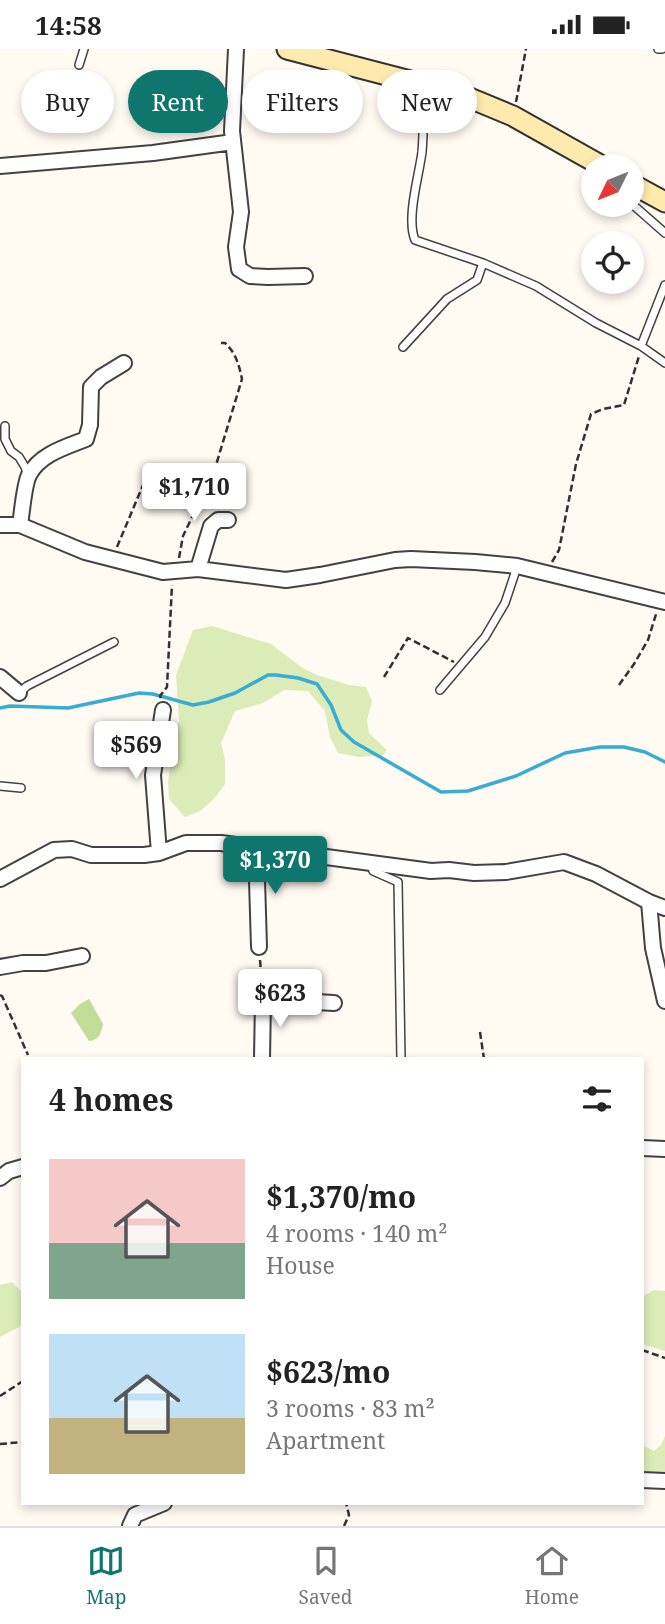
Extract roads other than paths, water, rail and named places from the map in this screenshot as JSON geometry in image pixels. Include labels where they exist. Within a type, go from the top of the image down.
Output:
[{"type":"main road","points":[[287,49],[377,72]]},
{"type":"main road","points":[[477,101],[513,116],[581,154]]},
{"type":"main road","points":[[644,190],[665,201]]},
{"type":"street","points":[[236,49],[232,119],[241,212],[236,247],[239,269],[250,276],[305,276]]},
{"type":"street","points":[[0,166],[153,153],[233,142]]},
{"type":"street","points":[[20,525],[28,476],[39,461],[53,452],[86,439],[90,425],[91,387],[101,377],[124,363]]},
{"type":"street","points":[[198,569],[211,526],[218,520],[228,520]]},
{"type":"street","points":[[0,525],[20,525],[85,552],[163,572],[198,569],[286,580],[411,559],[475,562],[517,566],[662,601]]},
{"type":"street","points":[[0,677],[19,693]]},
{"type":"street","points":[[159,853],[153,775],[163,710]]},
{"type":"street","points":[[0,879],[54,850],[72,849],[91,855],[144,855],[159,853],[186,843],[221,843],[431,871],[506,872],[564,862],[596,874],[665,908]]},
{"type":"street","points":[[256,848],[259,947]]},
{"type":"street","points":[[649,902],[653,948],[665,1001]]},
{"type":"street","points":[[0,967],[46,963],[82,956]]},
{"type":"street","points":[[262,1057],[263,999],[334,1003]]},
{"type":"street","points":[[644,1148],[665,1149]]},
{"type":"street","points":[[0,1178],[9,1171],[21,1168]]},
{"type":"street","points":[[644,1480],[665,1481]]},
{"type":"street","points":[[130,1526],[135,1515],[159,1505]]},
{"type":"lane","points":[[79,65],[84,49]]},
{"type":"lane","points":[[422,133],[412,231],[415,240],[483,263],[536,286],[596,323],[641,346],[665,363]]},
{"type":"lane","points":[[644,215],[665,233]]},
{"type":"lane","points":[[403,347],[447,299],[477,280],[483,263]]},
{"type":"lane","points":[[641,346],[665,285]]},
{"type":"lane","points":[[5,426],[5,439],[11,451],[19,457],[28,476]]},
{"type":"lane","points":[[440,690],[485,637],[505,603],[517,566]]},
{"type":"lane","points":[[19,693],[114,642]]},
{"type":"lane","points":[[0,786],[21,788]]},
{"type":"lane","points":[[371,864],[373,871],[398,882],[401,1057]]},
{"type":"waterway","points":[[0,708],[68,708],[139,693],[193,705],[235,693],[268,675],[276,675],[317,684],[331,705],[341,730],[354,742],[441,792],[468,791],[516,776],[565,753],[600,747],[624,747],[645,752],[665,762]]}]
